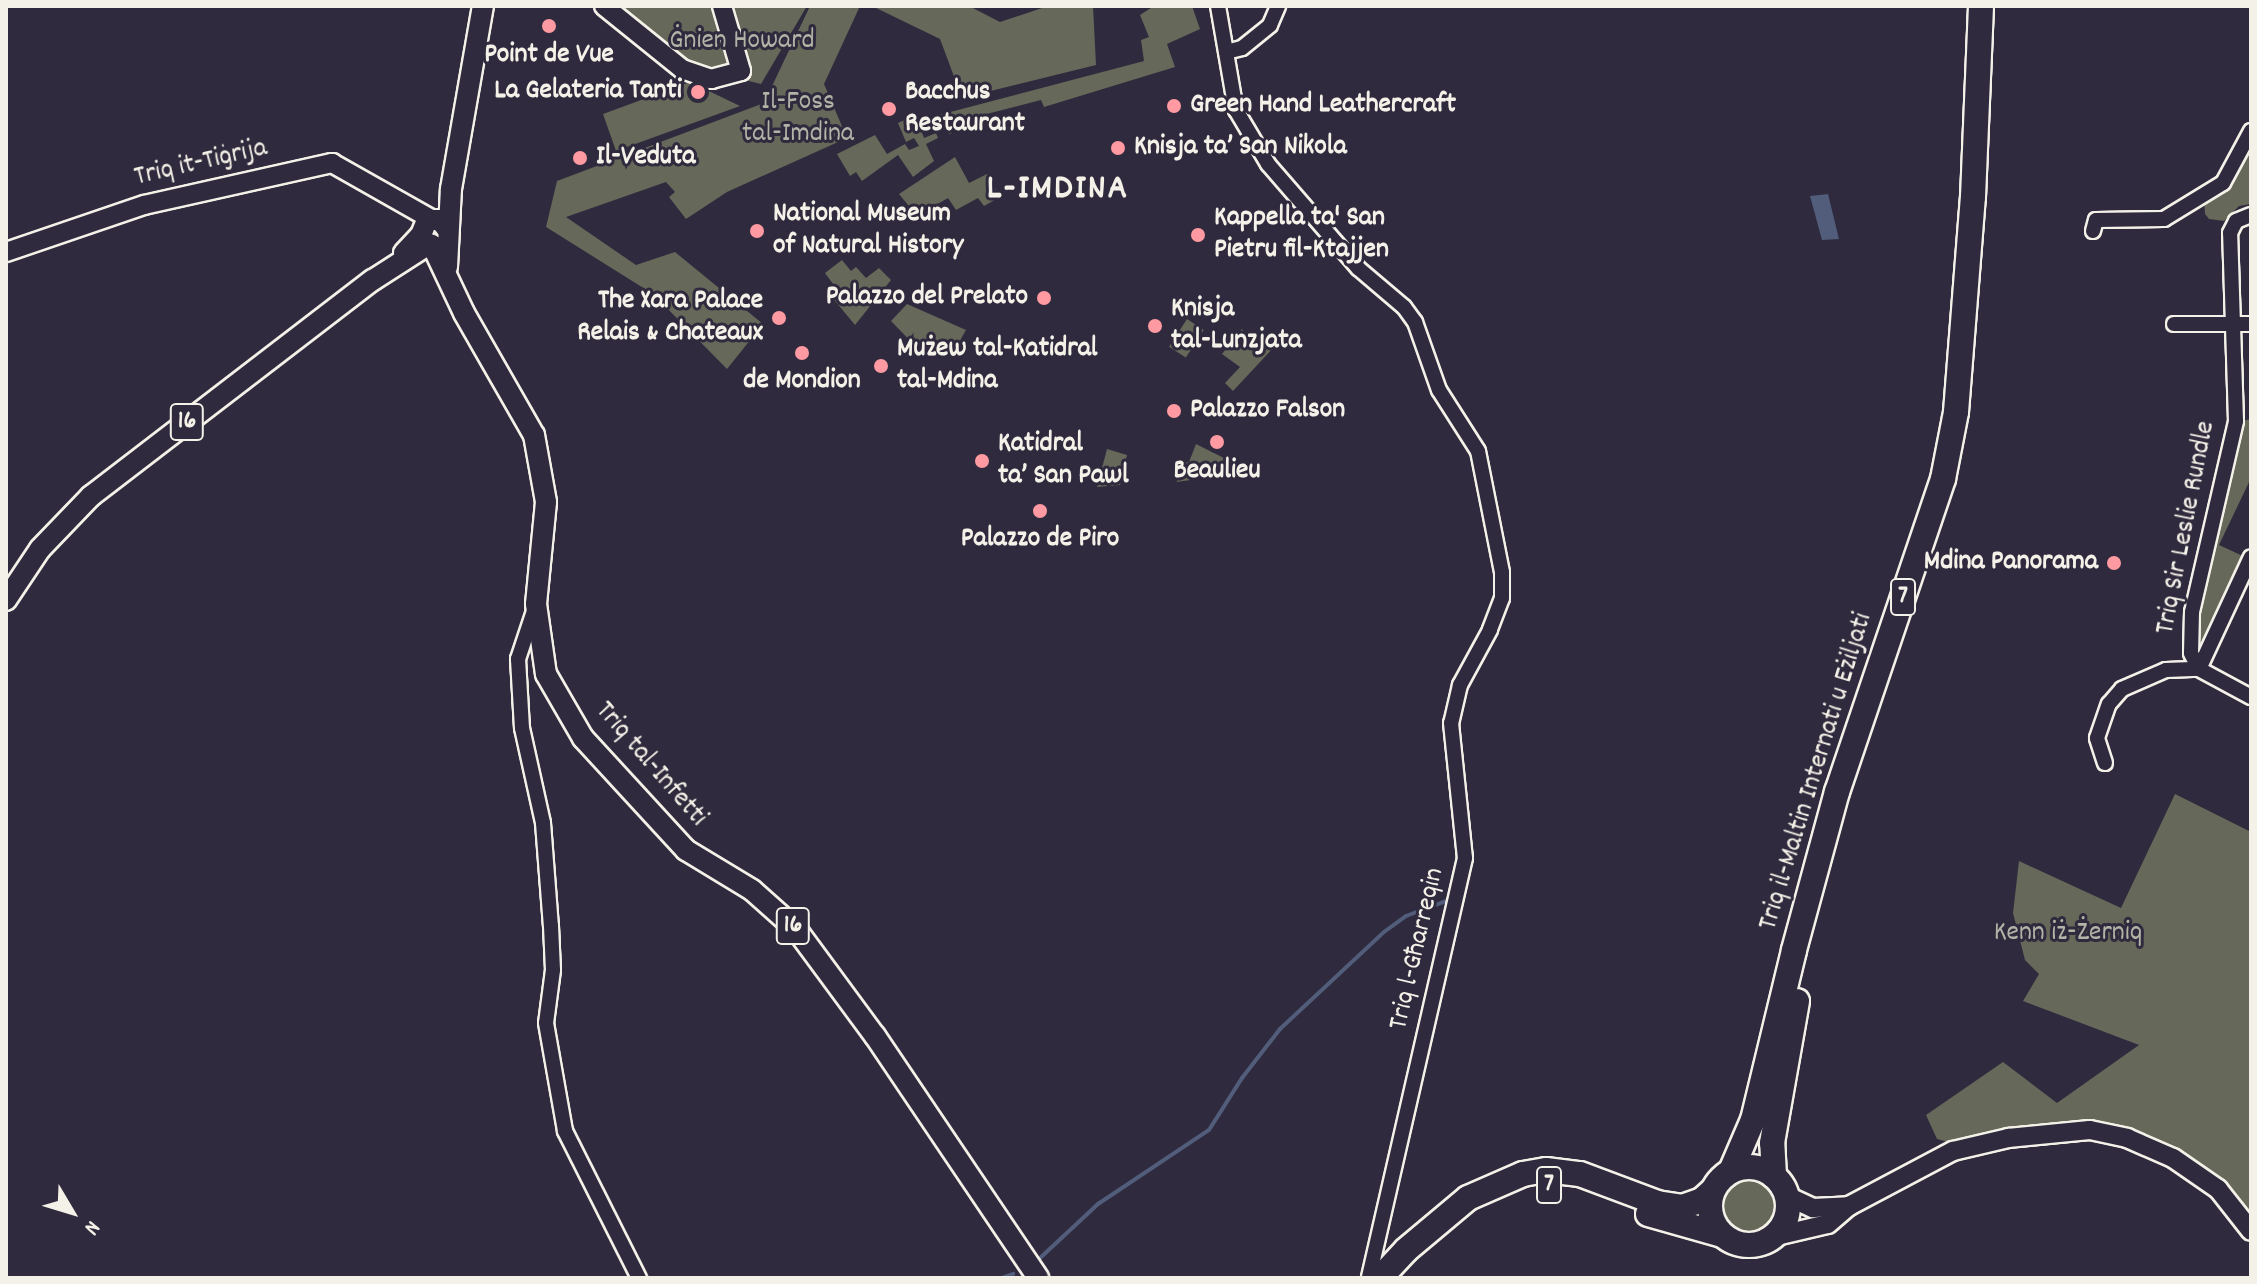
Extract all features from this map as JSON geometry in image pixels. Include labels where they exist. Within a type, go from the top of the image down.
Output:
[{"type":"highway","name":"Triq il-Maltin Internati u Eżiljati","points":[[1731,1171],[1753,1120],[1794,950],[1837,792],[1943,479],[1956,412],[1973,197],[1981,6]]},
{"type":"highway","name":"Triq il-Maltin Internati u Eżiljati","points":[[1781,1186],[1772,1143],[1805,953],[1850,791],[1953,481],[1967,415],[1985,196],[1993,6]]},
{"type":"highway","points":[[1731,1171],[1754,1167],[1781,1186]]},
{"type":"highway","name":"7","points":[[1380,1278],[1406,1250],[1468,1198],[1489,1185],[1523,1174],[1546,1170],[1580,1174],[1657,1203],[1682,1207],[1702,1200],[1731,1171]]},
{"type":"highway","name":"7","points":[[1399,1278],[1474,1211],[1509,1193],[1540,1185],[1581,1188],[1661,1219],[1752,1245],[1772,1237],[1786,1219],[1781,1186]]},
{"type":"highway","points":[[1713,1190],[1711,1215],[1722,1235]]},
{"type":"main road","points":[[433,232],[439,201],[451,189],[483,6]]},
{"type":"main road","name":"16","points":[[6,600],[40,549],[91,496],[433,232]]},
{"type":"main road","name":"Triq tal-Infetti","points":[[433,232],[448,278],[534,435],[546,502],[536,604],[546,674],[583,738],[686,850],[752,890],[796,929],[875,1036],[1038,1278]]},
{"type":"street","points":[[604,6],[682,69],[711,79],[741,71],[722,6]]},
{"type":"street","name":"Triq l-Għarreqin","points":[[1218,6],[1236,110],[1268,164],[1358,268],[1404,307],[1415,322],[1439,390],[1478,451],[1502,572],[1502,598],[1490,630],[1460,685],[1451,723],[1465,858],[1369,1278]]},
{"type":"street","points":[[1226,52],[1242,48],[1270,25],[1278,6]]},
{"type":"street","points":[[2093,231],[2096,220],[2164,219],[2223,183],[2251,131]]},
{"type":"street","name":"Triq it-Tiġrija","points":[[6,252],[144,205],[332,163],[402,205],[433,232]]},
{"type":"street","name":"Triq Sir Leslie Rundle","points":[[2199,669],[2191,653],[2192,612],[2236,421],[2230,233],[2236,221],[2251,215]]},
{"type":"street","points":[[2174,324],[2251,324]]},
{"type":"street","points":[[2199,669],[2251,557]]},
{"type":"street","points":[[536,604],[518,659],[522,728],[543,823],[551,926],[553,970],[546,1023],[565,1131],[639,1278]]},
{"type":"street","points":[[2166,670],[2190,644]]},
{"type":"street","points":[[2105,763],[2097,738],[2109,704],[2122,689],[2166,670],[2199,669],[2250,694]]},
{"type":"street","points":[[1772,1237],[1828,1224],[1849,1206],[1927,1161],[1953,1151],[2008,1138],[2108,1132],[2173,1158],[2210,1183],[2225,1196],[2251,1231]]},
{"type":"street","points":[[1781,1186],[1813,1208],[1849,1206]]},
{"type":"street","points":[[1380,1230],[1392,1250],[1406,1250]]},
{"type":"green space","name":"Ġnien Howard","points":[[608,6],[807,6],[761,84],[685,65]]},
{"type":"green space","name":"Il-Foss tal-Imdina","points":[[810,6],[860,6],[824,84],[847,138],[727,192],[686,219],[669,197],[675,192],[666,182],[566,217],[636,265],[675,252],[763,324],[727,369],[653,294],[546,227],[557,181],[764,103]]},
{"type":"green space","name":"Il-Foss tal-Imdina","points":[[872,6],[969,6],[1000,22],[1048,6],[1093,6],[1096,65],[962,98],[940,39]]},
{"type":"green space","points":[[1154,6],[1192,6],[1200,29],[1167,44],[1175,67],[1044,107],[1041,100],[959,121],[950,126],[952,133],[949,134],[943,122],[921,130],[924,138],[936,133],[938,138],[926,144],[934,161],[913,177],[898,155],[862,181],[856,172],[850,176],[837,154],[875,135],[887,154],[905,144],[909,150],[919,146],[914,138],[906,142],[898,123],[913,116],[916,121],[1144,61],[1141,40],[1149,37],[1140,15]]},
{"type":"green space","points":[[690,82],[740,106],[616,151],[603,114]]},
{"type":"green space","points":[[2251,140],[2251,204],[2239,206],[2224,221],[2209,219],[2205,214],[2204,199]]},
{"type":"green space","points":[[955,157],[969,183],[987,174],[1000,197],[984,206],[978,198],[956,210],[948,198],[927,210],[930,217],[922,222],[899,194]]},
{"type":"green space","points":[[842,260],[851,271],[856,267],[866,278],[879,268],[891,280],[855,325],[826,290],[833,284],[825,273]]},
{"type":"green space","points":[[907,304],[966,330],[952,355],[920,351],[891,321]]},
{"type":"green space","points":[[1187,319],[1204,330],[1186,358],[1169,347]]},
{"type":"green space","points":[[1242,329],[1256,348],[1268,339],[1274,347],[1233,391],[1225,383],[1240,367],[1222,354]]},
{"type":"green space","points":[[2251,419],[2251,478],[2219,545],[2245,557],[2207,641],[2194,639],[2242,421]]},
{"type":"green space","points":[[1196,444],[1226,459],[1224,475],[1177,482],[1175,462],[1189,462]]},
{"type":"green space","points":[[1107,449],[1127,455],[1120,485],[1097,487]]},
{"type":"green space","name":"Kenn iż-Żerniq","points":[[2175,794],[2251,832],[2251,1216],[2233,1192],[2186,1158],[2111,1127],[1952,1143],[1937,1139],[1926,1115],[2003,1062],[2057,1103],[2139,1045],[2023,1001],[2039,974],[2025,960],[2013,913],[2019,861],[2121,908]]},
{"type":"green space","points":[[1747,1176],[1767,1184],[1775,1204],[1767,1224],[1747,1232],[1727,1224],[1719,1204],[1727,1184]]},
{"type":"water","points":[[1828,194],[1839,239],[1822,240],[1810,196]]},
{"type":"waterway","points":[[1039,1259],[1098,1204],[1209,1130],[1242,1078],[1280,1029],[1384,932],[1406,916],[1449,900]]},
{"type":"waterway","points":[[1002,1278],[1013,1274]]},
{"type":"place","name":"Point de Vue","points":[[549,26]]},
{"type":"place","name":"La Gelateria Tanti","points":[[698,92]]},
{"type":"place","name":"Green Hand Leathercraft","points":[[1174,106]]},
{"type":"place","name":"Bacchus Restaurant","points":[[889,109]]},
{"type":"place","name":"Knisja ta’ San Nikola","points":[[1118,148]]},
{"type":"place","name":"Il-Veduta","points":[[580,158]]},
{"type":"place","name":"National Museum of Natural History","points":[[757,231]]},
{"type":"place","name":"Kappella ta' San Pietru fil-Ktajjen","points":[[1198,235]]},
{"type":"place","name":"Palazzo del Prelato","points":[[1044,298]]},
{"type":"place","name":"The Xara Palace Relais & Chateaux","points":[[779,318]]},
{"type":"place","name":"Knisja tal-Lunzjata","points":[[1155,326]]},
{"type":"place","name":"de Mondion","points":[[802,353]]},
{"type":"place","name":"Mużew tal-Katidral tal-Mdina","points":[[881,366]]},
{"type":"place","name":"Palazzo Falson","points":[[1174,411]]},
{"type":"place","name":"Beaulieu","points":[[1217,442]]},
{"type":"place","name":"Katidral ta’ San Pawl","points":[[982,461]]},
{"type":"place","name":"Palazzo de Piro","points":[[1040,511]]},
{"type":"place","name":"Mdina Panorama","points":[[2114,563]]},
{"type":"district","name":"L-IMDINA","points":[[1058,191]]}]
